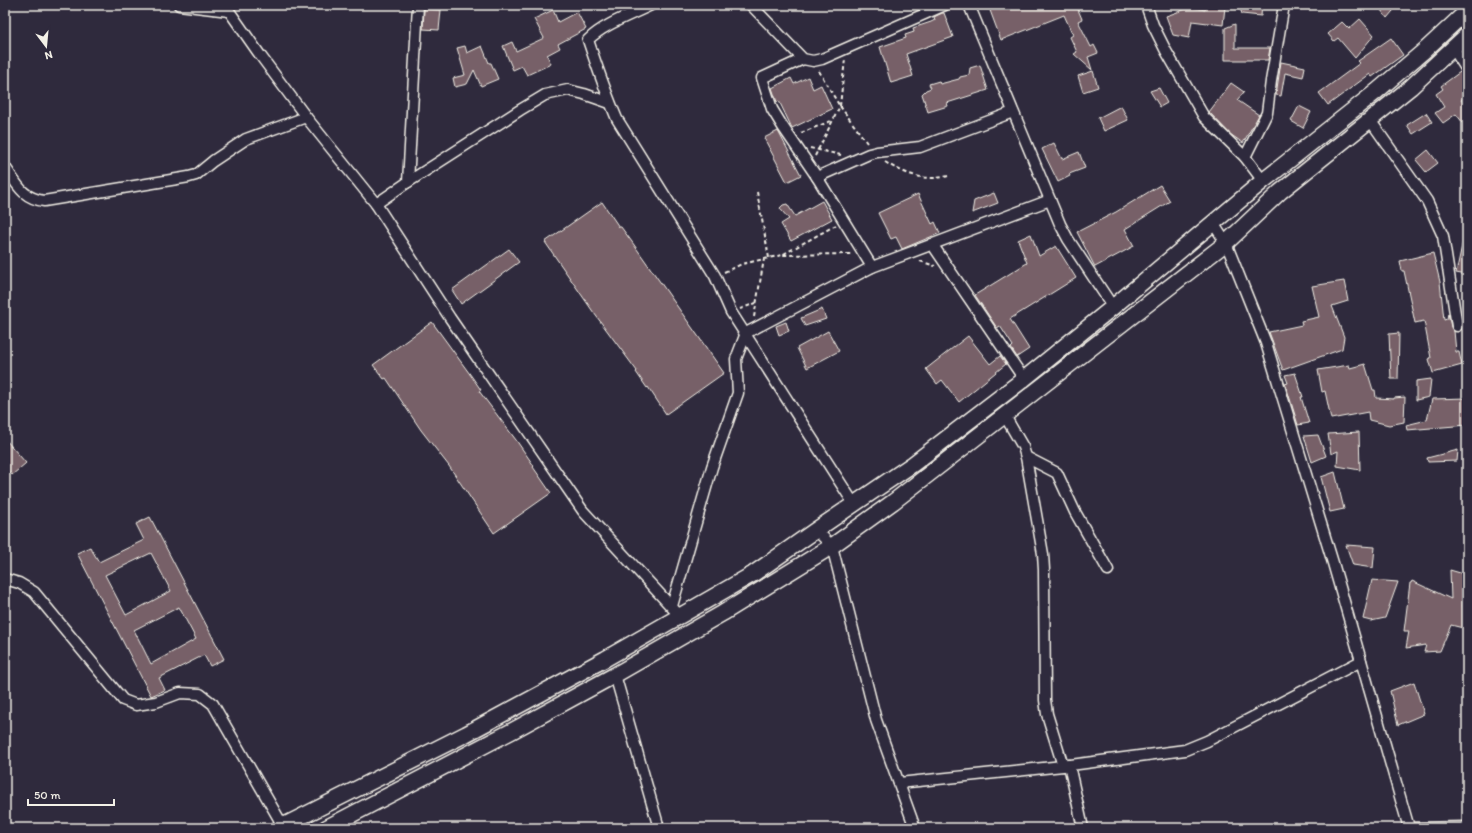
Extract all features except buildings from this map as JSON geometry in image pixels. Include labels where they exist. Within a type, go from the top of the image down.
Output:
[{"type":"main road","points":[[281,827],[466,734],[605,659],[676,611],[753,574],[913,464],[1024,379],[1114,307],[1263,181],[1377,91],[1425,50],[1467,11]]},
{"type":"main road","points":[[326,828],[616,675],[723,613],[832,546],[893,502],[1005,416],[1103,337],[1226,243],[1280,192],[1411,87],[1467,35]]},
{"type":"street","points":[[179,5],[227,8],[306,117],[376,204],[450,318],[583,511],[676,611]]},
{"type":"street","points":[[408,182],[418,5]]},
{"type":"street","points":[[651,5],[604,27],[588,40],[610,103],[617,119],[715,276],[732,312],[749,332],[854,504]]},
{"type":"street","points":[[751,5],[808,60]]},
{"type":"street","points":[[872,267],[817,177],[772,109],[762,78],[808,60],[822,60],[945,5]]},
{"type":"street","points":[[969,5],[1050,200],[1068,239],[1114,307]]},
{"type":"street","points":[[1146,5],[1153,25],[1166,51],[1204,117],[1245,157],[1263,181]]},
{"type":"street","points":[[1245,157],[1267,113],[1284,5]]},
{"type":"street","points":[[1453,48],[1467,70]]},
{"type":"street","points":[[376,204],[545,95],[568,90],[610,103]]},
{"type":"street","points":[[817,177],[874,153],[920,147],[1013,112]]},
{"type":"street","points":[[5,167],[24,193],[33,199],[44,201],[181,179],[196,175],[213,161],[246,139],[306,117]]},
{"type":"street","points":[[1370,120],[1423,196],[1434,216],[1442,236],[1457,326]]},
{"type":"street","points":[[676,611],[712,467],[738,393],[736,358],[749,332],[872,267],[1050,200]]},
{"type":"street","points":[[1213,223],[1226,243],[1266,343],[1361,660],[1409,828],[1467,826]]},
{"type":"street","points":[[932,244],[1024,379]]},
{"type":"street","points":[[1005,416],[1023,447],[1026,457],[1044,570],[1045,700],[1047,714],[1066,765],[1083,828]]},
{"type":"street","points":[[1026,457],[1057,473],[1075,512],[1108,570]]},
{"type":"street","points":[[816,530],[832,546],[876,720],[915,828]]},
{"type":"street","points":[[5,580],[20,583],[34,592],[123,700],[136,704],[156,702],[180,693],[200,694],[213,704],[281,827]]},
{"type":"street","points":[[899,783],[1066,765],[1185,750],[1207,741],[1361,660]]},
{"type":"street","points":[[616,675],[659,828]]},
{"type":"path","points":[[810,167],[840,106],[846,49]]},
{"type":"path","points":[[808,60],[874,153],[886,163],[912,175],[938,179],[948,176]]},
{"type":"path","points":[[801,132],[832,121]]},
{"type":"path","points":[[757,192],[769,258]]},
{"type":"path","points":[[782,255],[844,220]]},
{"type":"path","points":[[715,276],[742,264],[782,255],[864,253]]},
{"type":"path","points":[[749,332],[764,259]]},
{"type":"path","points":[[913,260],[920,260],[952,274]]},
{"type":"path","points":[[732,312],[756,303]]}]
